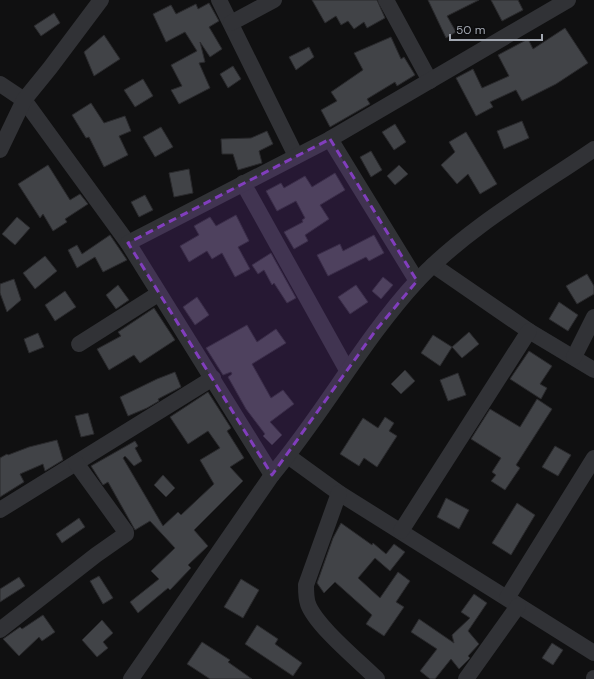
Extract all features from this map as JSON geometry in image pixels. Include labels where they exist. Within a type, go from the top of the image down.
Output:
[{"type":"street","points":[[0,150],[24,100],[101,0]]},
{"type":"street","points":[[219,0],[296,156]]},
{"type":"street","points":[[231,22],[274,0]]},
{"type":"street","points":[[386,0],[430,81]]},
{"type":"street","points":[[128,243],[330,139],[568,0]]},
{"type":"street","points":[[0,84],[24,100],[128,243],[158,294],[213,378],[272,475]]},
{"type":"street","points":[[330,139],[417,281]]},
{"type":"street","points":[[131,679],[272,475],[288,456],[347,370],[376,330],[417,281],[477,229],[594,150]]},
{"type":"street","points":[[243,183],[347,370]]},
{"type":"street","points":[[433,266],[529,331],[594,370]]},
{"type":"street","points":[[79,344],[158,294]]},
{"type":"street","points":[[574,357],[594,317]]},
{"type":"street","points":[[401,531],[529,331]]},
{"type":"street","points":[[0,510],[213,378]]},
{"type":"street","points":[[288,456],[339,493],[594,653]]},
{"type":"street","points":[[466,679],[513,602],[594,458]]},
{"type":"street","points":[[0,630],[90,559],[126,534],[76,463]]},
{"type":"street","points":[[339,493],[306,585],[308,606],[323,626],[377,679]]},
{"type":"highlighted area","points":[[330,139],[417,281],[376,330],[272,475],[128,243]]},
{"type":"building","points":[[312,0],[377,0],[385,18],[367,28],[364,22],[354,29],[348,21],[341,25],[336,16],[325,23]]},
{"type":"building","points":[[428,0],[479,0],[447,16],[456,32],[446,38]]},
{"type":"building","points":[[491,0],[518,0],[523,10],[502,21]]},
{"type":"building","points":[[209,3],[219,21],[209,27],[222,49],[210,57],[200,42],[205,62],[199,63],[210,88],[179,104],[171,90],[182,86],[171,65],[197,51],[185,32],[166,42],[153,14],[171,5],[176,14],[196,4],[198,9]]},
{"type":"building","points":[[54,13],[60,23],[41,36],[34,26]]},
{"type":"building","points":[[565,28],[588,63],[556,84],[522,101],[516,90],[490,102],[493,107],[476,116],[456,78],[473,69],[482,88],[509,76],[498,55],[528,39],[533,49]]},
{"type":"building","points":[[104,35],[120,59],[94,76],[84,52]]},
{"type":"building","points":[[391,37],[401,59],[404,57],[415,75],[397,86],[395,82],[367,99],[370,104],[330,127],[321,110],[337,101],[331,92],[363,70],[354,53]]},
{"type":"building","points":[[309,47],[314,57],[296,70],[289,57]]},
{"type":"building","points":[[233,66],[241,79],[228,88],[220,74]]},
{"type":"building","points":[[143,79],[153,96],[135,107],[124,90]]},
{"type":"building","points":[[91,103],[104,123],[125,116],[131,131],[119,136],[128,155],[104,167],[89,137],[86,138],[72,115]]},
{"type":"building","points":[[522,121],[529,138],[504,149],[497,131]]},
{"type":"building","points":[[395,124],[406,142],[394,150],[382,132]]},
{"type":"building","points":[[161,127],[173,147],[155,157],[143,137]]},
{"type":"building","points":[[267,131],[273,144],[259,151],[262,163],[238,170],[233,154],[222,154],[221,139],[251,138]]},
{"type":"building","points":[[466,132],[497,184],[480,194],[468,174],[457,184],[441,165],[455,152],[449,142]]},
{"type":"building","points":[[371,151],[382,170],[371,177],[360,157]]},
{"type":"building","points":[[48,165],[70,200],[80,194],[88,204],[65,219],[67,222],[53,231],[43,214],[40,218],[18,184]]},
{"type":"building","points":[[399,165],[408,174],[395,185],[387,176]]},
{"type":"building","points":[[189,169],[193,193],[174,197],[169,173]]},
{"type":"building","points":[[335,173],[345,190],[320,205],[329,219],[305,235],[308,241],[294,249],[284,232],[303,222],[302,220],[305,218],[296,201],[277,211],[266,191],[281,183],[284,188],[305,176],[312,187]]},
{"type":"building","points":[[145,195],[153,210],[139,217],[131,202]]},
{"type":"building","points":[[236,215],[249,241],[238,247],[250,269],[235,277],[222,253],[212,259],[207,251],[189,262],[180,246],[199,235],[194,226],[210,217],[216,226]]},
{"type":"building","points":[[17,217],[30,228],[15,245],[2,234]]},
{"type":"building","points":[[110,235],[127,260],[103,272],[95,257],[77,268],[68,250],[77,245],[82,254]]},
{"type":"building","points":[[374,235],[384,253],[369,261],[366,257],[328,276],[317,255],[340,244],[343,251]]},
{"type":"building","points":[[271,253],[296,298],[287,303],[274,283],[272,285],[264,270],[258,274],[252,265]]},
{"type":"building","points":[[45,256],[57,271],[35,289],[23,273]]},
{"type":"building","points":[[587,274],[594,286],[594,294],[577,304],[566,286]]},
{"type":"building","points":[[383,277],[393,285],[381,299],[372,291]]},
{"type":"building","points":[[14,279],[21,300],[7,312],[0,293],[0,284]]},
{"type":"building","points":[[118,285],[129,300],[116,309],[106,295]]},
{"type":"building","points":[[356,285],[368,302],[350,314],[338,297]]},
{"type":"building","points":[[65,291],[76,307],[55,321],[45,305]]},
{"type":"building","points":[[197,297],[209,315],[195,325],[183,307]]},
{"type":"building","points":[[559,302],[578,315],[568,331],[549,319]]},
{"type":"building","points":[[154,308],[175,340],[140,363],[134,355],[109,370],[97,349],[121,336],[118,332]]},
{"type":"building","points":[[247,325],[257,342],[276,329],[286,343],[252,364],[271,398],[283,390],[294,404],[270,422],[282,435],[272,445],[263,436],[265,434],[246,409],[228,377],[232,374],[231,372],[223,375],[206,348]]},
{"type":"building","points":[[469,332],[479,344],[462,358],[452,347]]},
{"type":"building","points":[[38,333],[44,347],[29,353],[24,339]]},
{"type":"building","points":[[433,335],[452,347],[440,366],[421,353]]},
{"type":"building","points":[[529,351],[552,366],[540,384],[547,388],[541,399],[510,379]]},
{"type":"building","points":[[405,370],[415,381],[401,394],[391,384]]},
{"type":"building","points":[[175,372],[181,387],[158,399],[159,401],[147,408],[128,416],[120,397]]},
{"type":"building","points":[[458,373],[466,395],[448,401],[440,380]]},
{"type":"building","points":[[208,392],[231,428],[227,431],[244,458],[230,467],[243,481],[194,530],[208,546],[188,565],[191,568],[170,590],[168,588],[138,613],[130,602],[159,579],[151,571],[175,548],[150,521],[135,530],[108,482],[103,485],[91,466],[135,441],[138,446],[135,448],[142,461],[134,466],[125,456],[123,458],[163,526],[178,512],[181,515],[214,484],[200,460],[220,448],[208,431],[188,444],[170,417]]},
{"type":"building","points":[[537,399],[552,409],[516,465],[520,468],[505,490],[491,481],[496,475],[492,472],[501,458],[471,439],[490,409],[520,427]]},
{"type":"building","points":[[88,413],[94,434],[81,437],[75,416]]},
{"type":"building","points":[[385,417],[394,423],[389,431],[397,436],[377,467],[364,458],[359,466],[340,454],[363,418],[378,428]]},
{"type":"building","points":[[57,440],[63,460],[45,471],[43,464],[20,474],[24,482],[0,497],[0,458],[7,454],[8,455],[29,447]]},
{"type":"building","points":[[555,446],[571,455],[558,476],[542,467]]},
{"type":"building","points":[[163,475],[175,488],[166,497],[154,485]]},
{"type":"building","points":[[446,498],[469,510],[459,529],[437,517]]},
{"type":"building","points":[[517,503],[535,515],[511,555],[492,543]]},
{"type":"building","points":[[79,518],[85,527],[62,543],[56,534]]},
{"type":"building","points":[[341,523],[372,545],[373,543],[386,554],[394,544],[405,552],[390,571],[375,558],[358,578],[380,598],[398,572],[410,581],[396,602],[404,607],[384,636],[366,624],[372,615],[335,582],[324,593],[317,583],[333,538]]},
{"type":"building","points":[[99,576],[113,598],[103,604],[90,581]]},
{"type":"building","points":[[19,577],[25,586],[0,602],[0,589]]},
{"type":"building","points":[[241,579],[259,590],[243,618],[224,607]]},
{"type":"building","points":[[474,594],[487,603],[468,631],[479,644],[468,656],[470,658],[459,669],[451,659],[435,679],[430,679],[420,671],[437,649],[411,632],[419,619],[454,643],[452,635],[470,618],[461,612]]},
{"type":"building","points":[[43,615],[55,632],[42,641],[39,637],[19,656],[3,639],[20,627],[22,629]]},
{"type":"building","points":[[102,620],[113,633],[103,642],[108,648],[97,657],[82,640]]},
{"type":"building","points":[[257,625],[278,639],[275,644],[302,663],[293,676],[245,644]]},
{"type":"building","points":[[202,642],[230,660],[228,662],[252,679],[210,679],[187,664]]},
{"type":"building","points":[[552,643],[563,650],[553,665],[542,658]]}]
